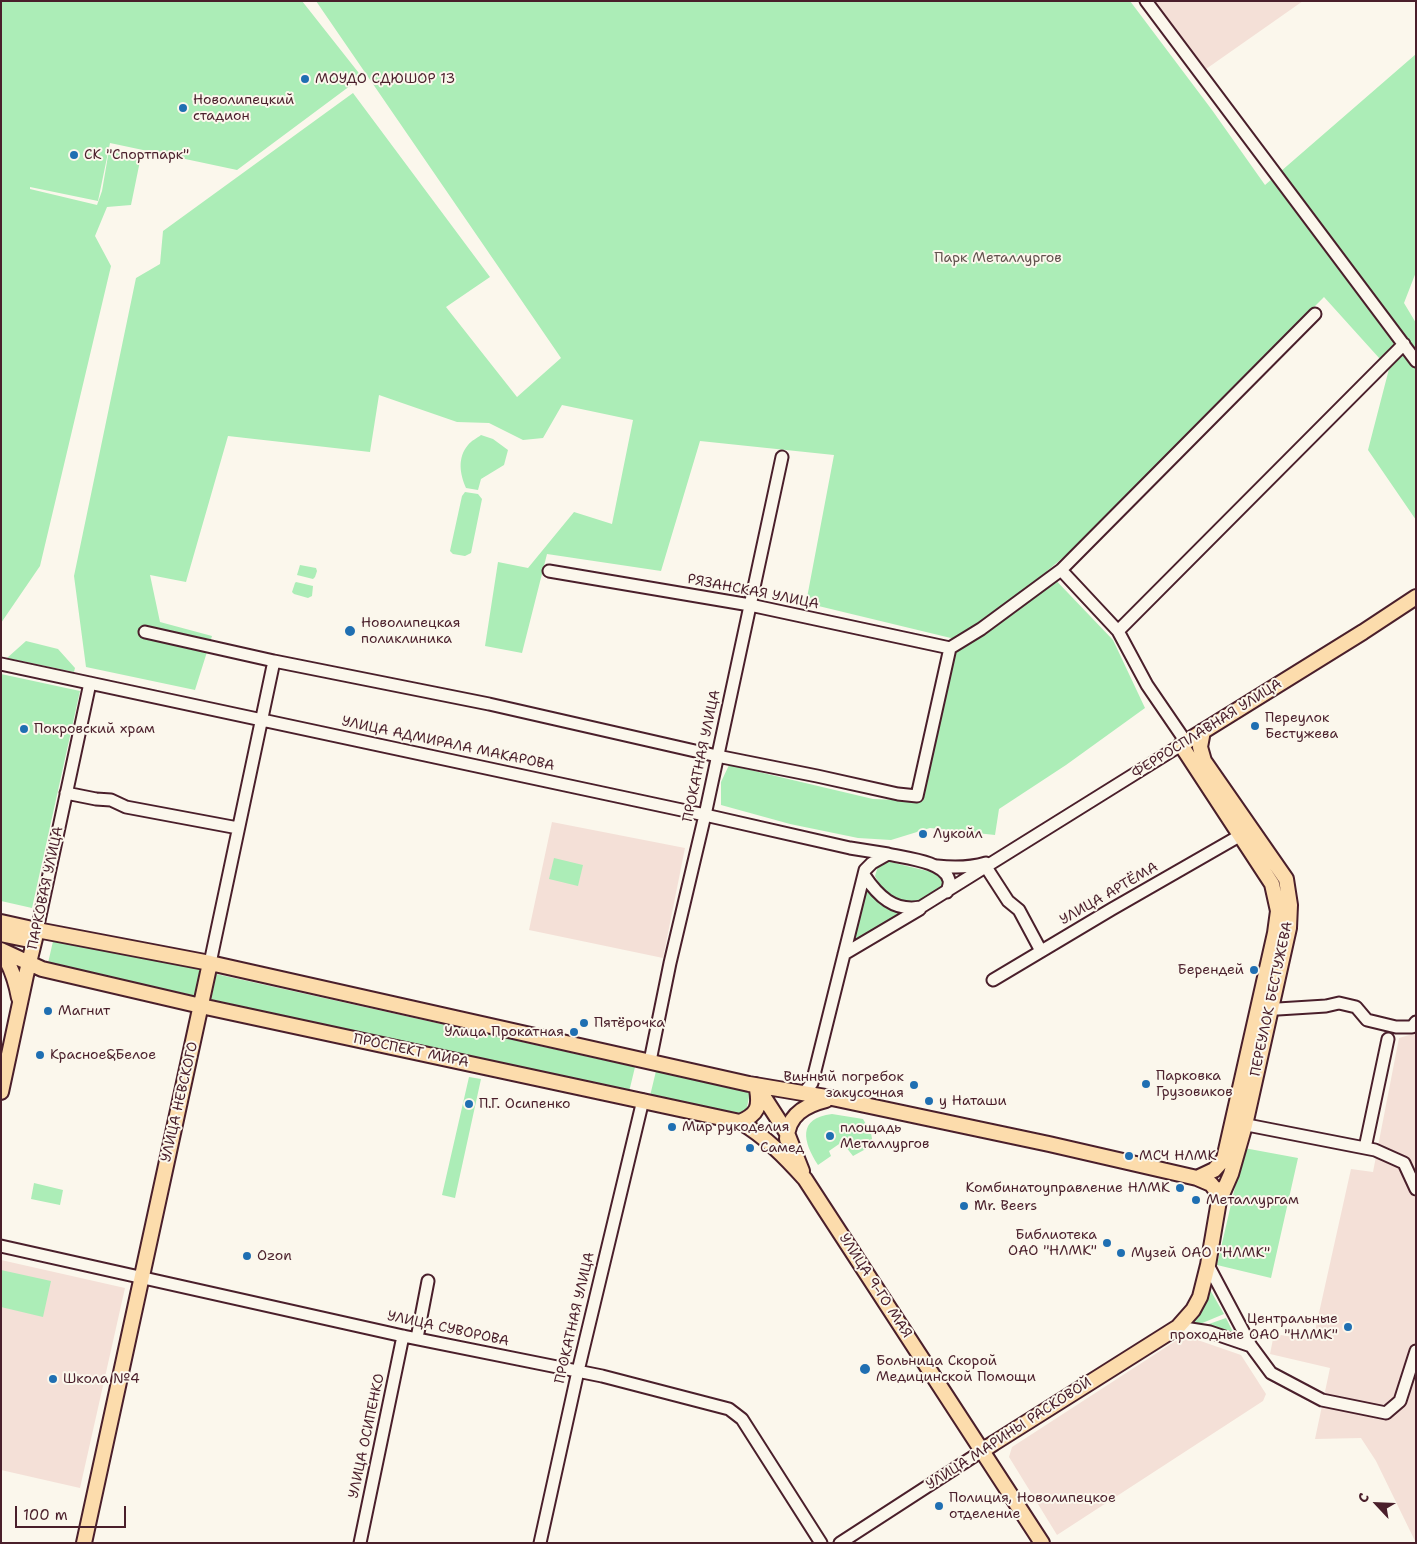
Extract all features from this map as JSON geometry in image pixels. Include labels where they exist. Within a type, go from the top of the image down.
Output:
[{"type":"main road","name":"ФЕРРОСПЛАВНАЯ УЛИЦА","points":[[1183,744],[1416,597]]},
{"type":"main road","name":"ПЕРЕУЛОК БЕСТУЖЕВА","points":[[1202,731],[1200,747],[1204,761],[1286,879],[1290,905],[1289,928],[1265,1007],[1239,1123],[1231,1174],[1221,1198]]},
{"type":"main road","name":"ПЕРЕУЛОК БЕСТУЖЕВА","points":[[1183,744],[1272,884],[1278,911],[1265,1007]]},
{"type":"main road","points":[[1,922],[36,936]]},
{"type":"main road","points":[[1,934],[36,936],[210,962],[756,1086],[808,1088],[832,1098],[1197,1178],[1211,1184],[1221,1198],[1200,1297],[1193,1310],[1178,1327]]},
{"type":"main road","name":"ПАРКОВАЯ УЛИЦА","points":[[1,1092],[36,936]]},
{"type":"main road","points":[[1,950],[9,962],[14,975],[20,1004]]},
{"type":"main road","name":"ПРОСПЕКТ МИРА","points":[[1,950],[42,968],[201,1006],[740,1122],[752,1129],[805,1179]]},
{"type":"main road","name":"УЛИЦА НЕВСКОГО","points":[[84,1543],[210,962]]},
{"type":"main road","points":[[740,1122],[752,1117],[757,1108],[759,1100],[756,1086]]},
{"type":"main road","points":[[756,1086],[787,1133],[805,1179]]},
{"type":"main road","points":[[787,1160],[787,1133],[792,1118],[808,1088]]},
{"type":"main road","points":[[792,1118],[809,1104],[832,1098]]},
{"type":"main road","name":"ПЕРЕУЛОК БЕСТУЖЕВА","points":[[1221,1198],[1224,1158],[1239,1123]]},
{"type":"main road","points":[[1197,1178],[1214,1170],[1224,1158]]},
{"type":"main road","name":"УЛИЦА 9-ГО МАЯ","points":[[805,1179],[1042,1543]]},
{"type":"main road","name":"УЛИЦА МАРИНЫ РАСКОВОЙ","points":[[982,1451],[1178,1327]]},
{"type":"street","points":[[1146,1],[1416,361]]},
{"type":"street","points":[[145,632],[274,661],[489,704],[717,756],[898,794],[917,796],[950,648],[981,630],[1061,570],[1315,314]]},
{"type":"street","points":[[1118,631],[1404,344]]},
{"type":"street","name":"ПРОКАТНАЯ УЛИЦА","points":[[650,1061],[782,457]]},
{"type":"street","points":[[1061,570],[1118,631],[1147,685],[1183,744]]},
{"type":"street","name":"РЯЗАНСКАЯ УЛИЦА","points":[[549,571],[750,606],[950,648]]},
{"type":"street","name":"УЛИЦА НЕВСКОГО","points":[[210,962],[274,661]]},
{"type":"street","name":"УЛИЦА АДМИРАЛА МАКАРОВА","points":[[1,664],[937,866]]},
{"type":"street","name":"ПАРКОВАЯ УЛИЦА","points":[[36,936],[90,683]]},
{"type":"street","name":"ФЕРРОСПЛАВНАЯ УЛИЦА","points":[[922,908],[1183,744]]},
{"type":"street","points":[[66,793],[111,800],[126,807],[238,828]]},
{"type":"street","name":"УЛИЦА АРТЁМА","points":[[993,980],[1240,835]]},
{"type":"street","points":[[850,848],[860,859],[864,873],[879,895],[888,903],[904,908],[922,908]]},
{"type":"street","points":[[808,1088],[864,873],[872,863],[888,854]]},
{"type":"street","points":[[937,866],[968,868],[997,860]]},
{"type":"street","points":[[937,866],[944,871],[949,879],[947,892]]},
{"type":"street","points":[[986,867],[1008,901],[1019,910],[1041,952]]},
{"type":"street","points":[[844,954],[922,908]]},
{"type":"street","points":[[1265,1007],[1278,1009],[1326,1006],[1339,1003],[1356,1007],[1367,1020],[1396,1028],[1412,1027],[1416,1022]]},
{"type":"street","points":[[1370,1149],[1388,1039]]},
{"type":"street","name":"ПРОКАТНАЯ УЛИЦА","points":[[540,1543],[578,1371],[643,1100]]},
{"type":"street","points":[[1239,1123],[1370,1149],[1404,1163],[1416,1189]]},
{"type":"street","name":"УЛИЦА СУВОРОВА","points":[[1,1246],[403,1336],[578,1371],[729,1409],[742,1419],[821,1543]]},
{"type":"street","points":[[1208,1265],[1251,1346],[1271,1373],[1322,1400],[1386,1413],[1400,1401],[1416,1351]]},
{"type":"street","points":[[417,1338],[428,1280]]},
{"type":"street","points":[[1178,1327],[1210,1332],[1251,1346]]},
{"type":"street","name":"УЛИЦА ОСИПЕНКО","points":[[360,1543],[403,1336]]},
{"type":"street","name":"УЛИЦА МАРИНЫ РАСКОВОЙ","points":[[840,1543],[982,1451]]},
{"type":"shaded area","points":[[1154,1],[1303,1],[1206,69]]},
{"type":"shaded area","points":[[552,822],[685,848],[663,958],[529,930]]},
{"type":"shaded area","points":[[1416,1033],[1416,1543],[1376,1461],[1361,1438],[1315,1439],[1330,1368],[1270,1354],[1274,1334],[1313,1340],[1351,1169],[1373,1172],[1399,1038]]},
{"type":"shaded area","name":"Школа №4","points":[[1,1260],[125,1288],[80,1488],[1,1470]]},
{"type":"shaded area","points":[[1189,1337],[1241,1355],[1266,1394],[1263,1401],[1057,1535],[1009,1457],[1012,1447],[1177,1340]]},
{"type":"green space","points":[[1,1],[302,1],[362,77],[237,170],[110,143],[98,201],[30,187],[30,189],[97,205],[102,191],[109,150],[141,156],[131,205],[107,207],[95,236],[111,266],[40,566],[1,623]]},
{"type":"green space","name":"Парк Металлургов","points":[[316,1],[1130,1],[1212,110],[1265,185],[1416,54],[1416,272],[1404,303],[1416,323],[1416,520],[1368,450],[1389,369],[1324,297],[1073,549],[1047,571],[1113,640],[1145,708],[1066,765],[999,809],[995,835],[930,828],[891,840],[858,838],[790,824],[721,805],[721,782],[729,765],[873,799],[923,801],[955,639],[806,603],[834,455],[700,441],[661,571],[547,554],[522,653],[485,646],[498,562],[528,568],[574,512],[612,524],[633,420],[562,405],[543,438],[523,440],[489,423],[457,422],[379,395],[370,452],[228,436],[186,582],[150,575],[160,622],[212,636],[195,690],[86,667],[74,576],[136,278],[160,264],[163,231],[353,93],[490,277],[446,307],[517,397],[561,358]]},
{"type":"green space","points":[[481,435],[493,439],[508,450],[504,465],[481,479],[478,490],[466,488],[462,477],[462,455],[468,445]]},
{"type":"green space","points":[[465,492],[478,494],[482,499],[471,553],[465,556],[453,554],[450,551],[462,496]]},
{"type":"green space","points":[[300,565],[316,568],[315,577],[313,579],[297,575]]},
{"type":"green space","points":[[296,582],[313,586],[312,596],[308,598],[294,594],[292,592]]},
{"type":"green space","points":[[26,641],[58,649],[75,668],[74,672],[7,658]]},
{"type":"green space","points":[[1,674],[80,691],[32,908],[1,901]]},
{"type":"green space","points":[[554,858],[583,865],[578,886],[549,879]]},
{"type":"green space","points":[[886,861],[940,874],[943,883],[941,890],[926,900],[916,903],[903,902],[897,899],[882,887],[875,876],[878,866]]},
{"type":"green space","points":[[865,885],[885,906],[902,914],[855,941],[853,940]]},
{"type":"green space","points":[[54,937],[202,970],[196,996],[48,963]]},
{"type":"green space","points":[[216,974],[635,1067],[629,1092],[211,1000]]},
{"type":"green space","points":[[656,1071],[750,1092],[745,1117],[650,1096]]},
{"type":"green space","points":[[469,1077],[481,1079],[455,1198],[442,1195]]},
{"type":"green space","points":[[832,1114],[863,1119],[871,1133],[873,1145],[853,1156],[842,1142],[829,1151],[831,1156],[818,1165],[809,1148],[806,1132],[813,1120]]},
{"type":"green space","points":[[1244,1148],[1298,1158],[1271,1278],[1217,1265]]},
{"type":"green space","points":[[34,1183],[63,1190],[60,1205],[31,1199]]},
{"type":"green space","points":[[1,1270],[51,1281],[43,1317],[1,1307]]},
{"type":"green space","points":[[1209,1288],[1224,1314],[1200,1324],[1190,1320],[1206,1299]]},
{"type":"green space","points":[[1226,1318],[1234,1334],[1206,1325]]},
{"type":"place","name":"МОУДО СДЮШОР 13","points":[[305,79]]},
{"type":"place","name":"Новолипецкий стадион","points":[[183,108]]},
{"type":"place","name":"СК \"Спортпарк\"","points":[[74,155]]},
{"type":"place","name":"Новолипецкая поликлиника","points":[[350,631]]},
{"type":"place","name":"Переулок Бестужева","points":[[1255,726]]},
{"type":"place","name":"Покровский храм","points":[[24,729]]},
{"type":"place","name":"Лукойл","points":[[923,834]]},
{"type":"place","name":"Берендей","points":[[1254,970]]},
{"type":"place","name":"Магнит","points":[[48,1011]]},
{"type":"place","name":"Пятёрочка","points":[[584,1023]]},
{"type":"place","name":"Улица Прокатная","points":[[574,1032]]},
{"type":"place","name":"Красное&Белое","points":[[40,1055]]},
{"type":"place","name":"Парковка Грузовиков","points":[[1146,1084]]},
{"type":"place","name":"Винный погребок закусочная","points":[[914,1085]]},
{"type":"place","name":"у Наташи","points":[[929,1101]]},
{"type":"place","name":"П.Г. Осипенко","points":[[469,1104]]},
{"type":"place","name":"Мир рукоделия","points":[[672,1127]]},
{"type":"place","name":"площадь Металлургов","points":[[830,1136]]},
{"type":"place","name":"Самед","points":[[750,1148]]},
{"type":"place","name":"МСЧ НЛМК","points":[[1129,1156]]},
{"type":"place","name":"Комбинатоуправление НЛМК","points":[[1180,1188]]},
{"type":"place","name":"Металлургам","points":[[1196,1200]]},
{"type":"place","name":"Mr. Beers","points":[[964,1206]]},
{"type":"place","name":"Библиотека ОАО \"НЛМК\"","points":[[1107,1243]]},
{"type":"place","name":"Музей ОАО \"НЛМК\"","points":[[1121,1253]]},
{"type":"place","name":"Ozon","points":[[247,1256]]},
{"type":"place","name":"Центральные проходные ОАО \"НЛМК\"","points":[[1348,1327]]},
{"type":"place","name":"Больница Скорой Медицинской Помощи","points":[[865,1369]]},
{"type":"place","name":"Школа №4","points":[[53,1379]]},
{"type":"place","name":"Полиция, Новолипецкое отделение","points":[[939,1506]]}]
